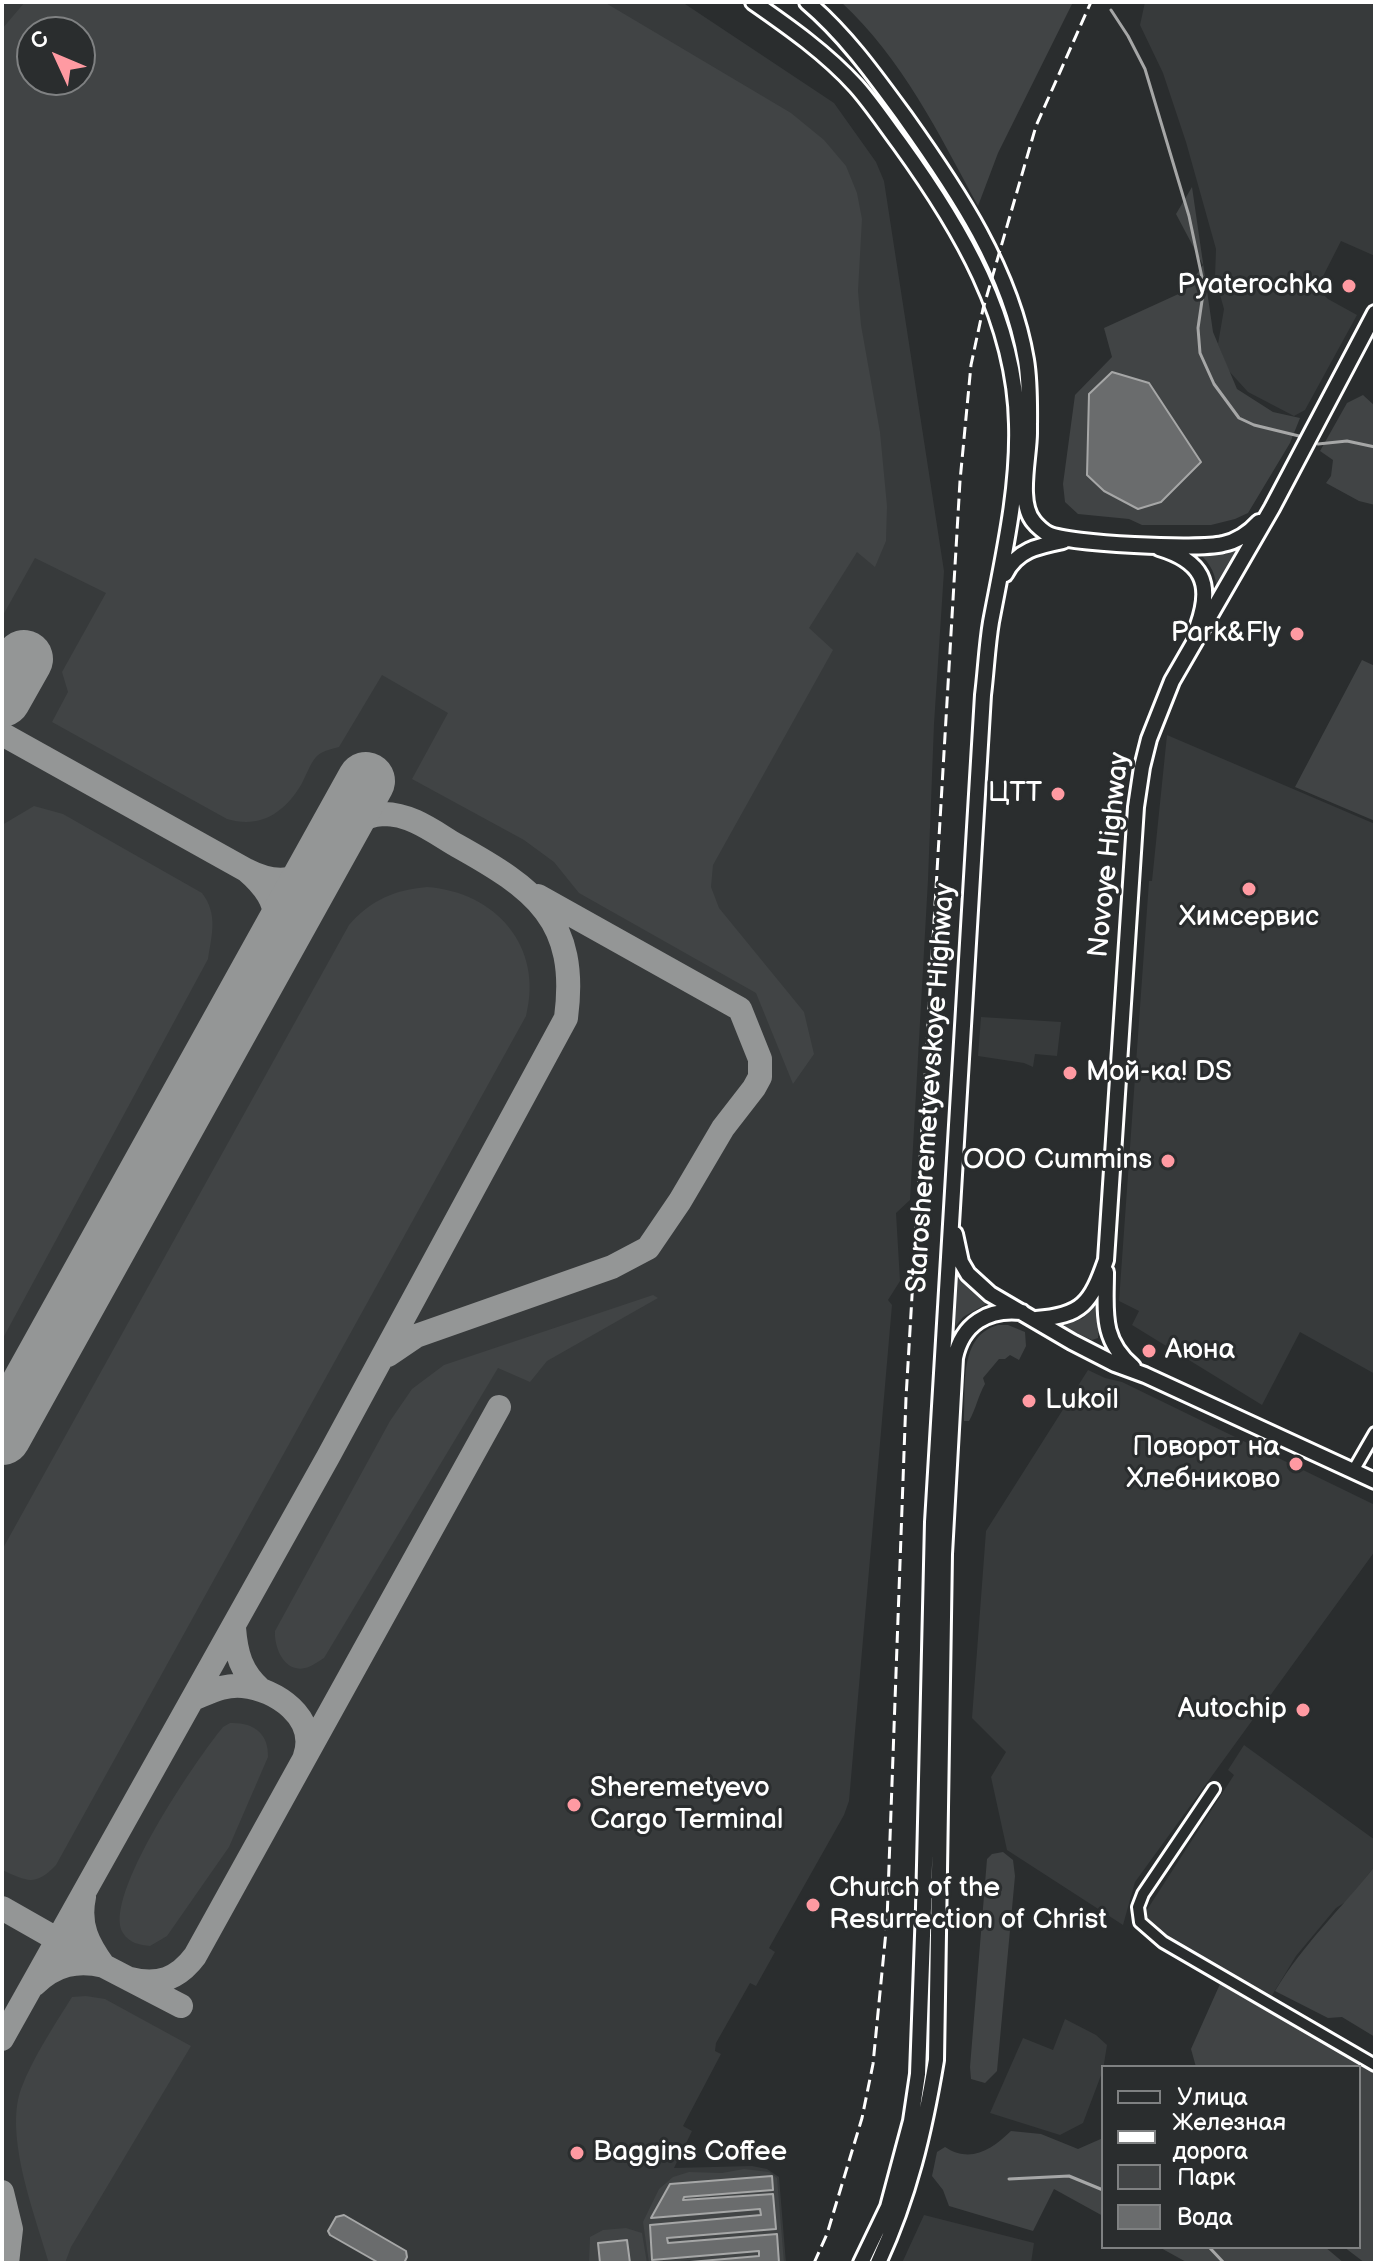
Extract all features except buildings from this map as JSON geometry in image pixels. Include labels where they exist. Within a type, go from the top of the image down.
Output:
[{"type":"main road","name":"Starosheremetyevskoye Highway","points":[[753,2],[809,42],[832,63],[880,115],[937,197],[983,278],[1008,352],[1017,425],[1012,495],[983,695],[950,1206],[933,1522],[918,2074],[911,2121],[888,2207],[861,2263]]},
{"type":"main road","points":[[807,2],[840,33],[933,157],[999,273],[1015,316],[1026,361],[1029,437],[1025,491],[1028,514],[1034,523],[1048,534],[1071,540],[1151,545],[1224,544],[1250,531],[1272,508]]},
{"type":"main road","name":"Novoye Highway","points":[[1029,1316],[1064,1316],[1076,1312],[1098,1284],[1106,1260],[1136,807],[1142,767],[1158,712],[1191,645],[1272,508],[1375,313]]},
{"type":"main road","points":[[997,597],[1005,573],[1019,554],[1041,545],[1071,540]]},
{"type":"main road","points":[[1151,545],[1193,565],[1205,585],[1205,600],[1191,645]]},
{"type":"main road","points":[[950,1206],[957,1249],[968,1274],[990,1294],[1115,1364],[1139,1372],[1375,1481]]},
{"type":"main road","points":[[1106,1260],[1106,1321],[1110,1339],[1123,1359],[1139,1372]]},
{"type":"main road","points":[[878,2263],[911,2183],[936,2060],[941,1660],[955,1358],[962,1336],[985,1316],[997,1312],[1029,1316]]},
{"type":"street","points":[[1353,1471],[1375,1433]]},
{"type":"street","points":[[1214,1789],[1143,1894],[1138,1907],[1140,1922],[1163,1942],[1375,2065]]},
{"type":"shaded area","points":[[2,2],[682,2],[834,103],[876,162],[884,181],[944,571],[910,1200],[896,1213],[900,1281],[888,1300],[892,1305],[849,1801],[769,1948],[775,1952],[756,1986],[750,1983],[716,2043],[715,2051],[721,2054],[683,2126],[692,2131],[674,2168],[752,2166],[767,2169],[779,2177],[786,2263],[2,2263]]},
{"type":"shaded area","points":[[1145,2],[1375,2],[1375,256],[1341,241],[1317,288],[1328,299],[1357,315],[1305,410],[1294,416],[1248,392],[1228,370],[1218,344],[1224,309],[1215,277],[1216,249],[1163,73],[1140,25]]},
{"type":"shaded area","points":[[1167,735],[1375,824],[1375,1374],[1300,1332],[1262,1405],[1132,1325],[1139,1311],[1119,1301],[1149,881],[1152,881]]},
{"type":"shaded area","points":[[981,1017],[1061,1022],[1057,1056],[1035,1054],[1033,1067],[978,1056]]},
{"type":"shaded area","points":[[1088,1370],[1122,1382],[1375,1505],[1375,1551],[1135,1882],[1123,1925],[1007,1850],[991,1777],[1006,1752],[972,1718],[986,1531]]},
{"type":"shaded area","points":[[1244,1745],[1375,1840],[1375,1866],[1296,1956],[1271,1997],[1148,1926],[1143,1916],[1234,1775],[1228,1770]]},
{"type":"shaded area","points":[[1065,2019],[1096,2035],[1107,2045],[1101,2075],[1083,2123],[1060,2135],[990,2113],[1023,2038],[1053,2050]]},
{"type":"shaded area","points":[[924,2215],[1034,2243],[1031,2263],[902,2263]]},
{"type":"green space","points":[[25,2],[604,2],[791,113],[824,140],[846,166],[857,193],[862,219],[858,291],[880,432],[887,506],[886,541],[875,567],[857,552],[809,628],[833,650],[713,865],[711,887],[719,908],[804,1012],[814,1054],[793,1084],[756,993],[579,893],[554,862],[524,840],[412,779],[448,713],[382,675],[339,747],[316,757],[287,804],[260,820],[239,822],[227,819],[52,722],[68,692],[62,672],[106,593],[35,558],[2,617],[2,29]]},
{"type":"green space","points":[[841,2],[1073,2],[998,153],[978,206],[901,72],[883,47]]},
{"type":"green space","points":[[1192,187],[1213,332],[1237,389],[1273,412],[1300,418],[1290,443],[1248,513],[1235,519],[1211,525],[1142,525],[1129,519],[1078,514],[1065,502],[1063,484],[1075,395],[1112,357],[1104,328],[1185,291],[1203,265],[1176,214]]},
{"type":"green space","points":[[1363,395],[1375,406],[1375,505],[1359,501],[1326,483],[1331,476],[1333,460],[1320,451],[1347,403]]},
{"type":"green space","points":[[1244,544],[1217,592],[1212,570],[1198,552]]},
{"type":"green space","points":[[1362,660],[1375,666],[1375,821],[1295,787]]},
{"type":"green space","points":[[34,806],[63,814],[202,893],[212,917],[212,933],[208,959],[2,1340],[2,825]]},
{"type":"green space","points":[[427,887],[452,891],[474,900],[493,912],[509,928],[521,946],[528,967],[530,991],[526,1016],[56,1865],[36,1879],[18,1877],[2,1870],[2,1550],[349,925],[384,898]]},
{"type":"green space","points":[[955,1268],[964,1283],[988,1303],[963,1317],[949,1334]]},
{"type":"green space","points":[[653,1295],[658,1298],[547,1361],[530,1382],[498,1368],[324,1658],[298,1669],[286,1663],[276,1644],[275,1631],[390,1421],[412,1389],[444,1365]]},
{"type":"green space","points":[[1098,1302],[1101,1303],[1098,1338],[1092,1340],[1065,1328],[1065,1325],[1083,1318]]},
{"type":"green space","points":[[998,1325],[1008,1325],[1025,1332],[1026,1346],[1019,1360],[1010,1355],[999,1359],[983,1378],[985,1384],[973,1412],[969,1421],[964,1421],[965,1379],[970,1352],[985,1331]]},
{"type":"green space","points":[[230,1723],[246,1725],[258,1731],[266,1741],[268,1757],[229,1847],[167,1936],[150,1946],[135,1943],[123,1933],[120,1915],[138,1860],[194,1767],[223,1727]]},
{"type":"green space","points":[[1003,1852],[1013,1860],[1015,1876],[997,2071],[985,2083],[971,2079],[970,2067],[987,1859],[992,1854]]},
{"type":"green space","points":[[1375,1866],[1375,2037],[1342,2017],[1328,2018],[1275,1991],[1310,1942]]},
{"type":"green space","points":[[1220,1984],[1375,2073],[1375,2263],[1365,2263],[1347,2249],[1361,2249],[1361,2065],[1195,2065],[1191,2049]]},
{"type":"green space","points":[[72,1997],[105,1999],[191,2046],[71,2247],[65,2263],[49,2263],[23,2176],[16,2129],[17,2108],[26,2077],[51,2030]]},
{"type":"green space","points":[[1011,2131],[1041,2134],[1078,2149],[1101,2139],[1101,2215],[1054,2189],[1033,2231],[949,2206],[943,2190],[932,2176],[937,2152],[945,2147],[972,2154],[996,2143]]},
{"type":"green space","points":[[744,2169],[769,2172],[777,2178],[784,2263],[779,2263],[776,2234],[668,2243],[667,2238],[775,2229],[772,2194],[683,2201],[671,2184],[652,2218],[761,2209],[761,2216],[650,2225],[653,2260],[759,2251],[760,2256],[649,2263],[643,2222],[659,2189],[673,2177],[689,2172],[722,2173]]},
{"type":"green space","points":[[626,2228],[642,2233],[647,2263],[630,2263],[626,2240],[598,2243],[600,2263],[589,2263],[590,2237],[603,2230]]},
{"type":"green space","points":[[1163,2249],[1327,2249],[1344,2263],[1188,2263]]},
{"type":"water","points":[[1112,372],[1149,383],[1201,462],[1161,502],[1138,509],[1104,491],[1087,475],[1089,394]]},
{"type":"water","points":[[772,2176],[773,2190],[684,2197],[683,2200],[773,2194],[776,2229],[667,2238],[668,2243],[777,2234],[779,2263],[678,2263],[759,2256],[759,2251],[652,2260],[650,2225],[761,2215],[760,2209],[651,2218],[670,2184]]},
{"type":"water","points":[[344,2215],[406,2251],[404,2263],[379,2263],[330,2235],[328,2231],[336,2217]]},
{"type":"water","points":[[627,2240],[630,2263],[600,2263],[598,2243]]},
{"type":"waterway","points":[[1111,10],[1145,69],[1189,216],[1204,287],[1198,328],[1200,353],[1214,384],[1239,418],[1299,436]]},
{"type":"waterway","points":[[1318,444],[1347,441],[1375,447]]},
{"type":"waterway","points":[[1009,2179],[1069,2176],[1101,2189]]},
{"type":"waterway","points":[[1211,2249],[1224,2263]]},
{"type":"taxiway","points":[[2,734],[246,870],[259,883],[274,907],[274,931],[259,974]]},
{"type":"taxiway","points":[[2,2039],[328,1457],[566,1018],[568,984],[565,956],[558,932],[546,911],[508,877],[413,820],[384,814],[363,819],[347,829],[308,870],[292,878],[272,879],[246,870]]},
{"type":"taxiway","points":[[388,1355],[416,1336],[612,1267],[648,1248],[723,1128],[760,1077],[760,1059],[740,1009],[538,896]]},
{"type":"taxiway","points":[[130,1979],[150,1982],[167,1979],[182,1970],[195,1956],[499,1407]]},
{"type":"taxiway","points":[[234,1628],[241,1662],[261,1690]]},
{"type":"taxiway","points":[[195,1698],[236,1686],[256,1688],[281,1699],[300,1718],[305,1729],[305,1756]]},
{"type":"taxiway","points":[[35,1984],[50,1972],[67,1965],[85,1963],[104,1966],[93,1950],[83,1925],[84,1897]]},
{"type":"taxiway","points":[[2,1908],[181,2006]]},
{"type":"taxiway","points":[[2,2192],[11,2229],[7,2263]]},
{"type":"runway","points":[[2,698],[24,659]]},
{"type":"runway","points":[[2,1436],[366,781]]},
{"type":"railway","points":[[814,2263],[827,2234],[862,2118],[873,2064],[887,1921],[906,1398],[960,481],[971,365],[983,309],[1036,126],[1091,2]]},
{"type":"place","name":"Pyaterochka","points":[[1349,286]]},
{"type":"place","name":"Park&Fly","points":[[1297,634]]},
{"type":"place","name":"ЦТТ","points":[[1058,794]]},
{"type":"place","name":"Химсервис","points":[[1249,889]]},
{"type":"place","name":"Мой-ка! DS","points":[[1070,1073]]},
{"type":"place","name":"OOO Cummins","points":[[1168,1161]]},
{"type":"place","name":"Аюна","points":[[1149,1351]]},
{"type":"place","name":"Lukoil","points":[[1029,1401]]},
{"type":"place","name":"Поворот на Хлебниково","points":[[1296,1464]]},
{"type":"place","name":"Autochip","points":[[1303,1710]]},
{"type":"place","name":"Sheremetyevo Cargo Terminal","points":[[574,1805]]},
{"type":"place","name":"Church of the Resurrection of Christ","points":[[813,1905]]},
{"type":"place","name":"Baggins Coffee","points":[[577,2153]]}]
